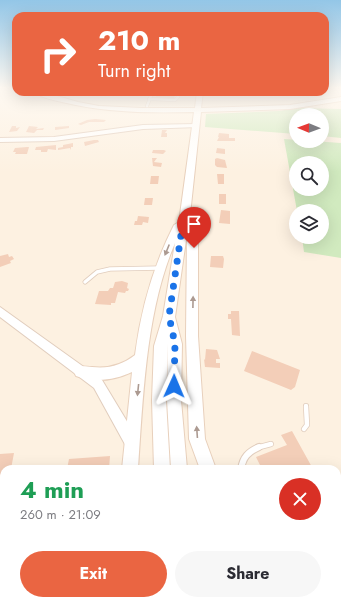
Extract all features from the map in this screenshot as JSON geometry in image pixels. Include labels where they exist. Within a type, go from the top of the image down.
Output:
[{"type":"main road","points":[[162,465],[159,400],[161,346],[169,316],[197,115]]},
{"type":"main road","points":[[130,465],[142,358],[149,311],[160,268],[168,247],[184,215]]},
{"type":"main road","points":[[184,215],[193,235],[192,336],[197,439],[207,465]]},
{"type":"main road","points":[[169,316],[175,344],[174,400],[179,465]]},
{"type":"main road","points":[[81,372],[100,375],[114,373],[130,368],[142,358]]},
{"type":"street","points":[[0,140],[54,138],[143,127],[196,126]]},
{"type":"street","points":[[0,311],[98,384],[132,443]]},
{"type":"lane","points":[[86,282],[97,272],[160,268]]},
{"type":"lane","points":[[304,429],[307,425],[306,406]]},
{"type":"lane","points":[[242,465],[245,456],[254,449],[271,444]]},
{"type":"green space","points":[[206,115],[289,115],[289,133],[205,127]]},
{"type":"green space","points":[[329,115],[341,115],[341,138],[329,137]]},
{"type":"green space","points":[[284,139],[289,139],[289,148],[329,148],[329,142],[341,143],[341,258],[304,252],[303,244],[329,244],[329,204],[296,204],[294,196],[329,196],[329,156],[289,156],[289,167]]},
{"type":"building","points":[[87,120],[106,120],[104,122],[89,122],[81,125],[78,124]]},
{"type":"building","points":[[12,126],[16,126],[16,128],[20,127],[17,131],[9,132]]},
{"type":"building","points":[[29,126],[38,127],[36,129],[44,128],[43,130],[37,130],[34,133],[26,132]]},
{"type":"building","points":[[69,126],[69,128],[55,130],[55,127]]},
{"type":"building","points":[[162,130],[167,130],[165,133],[167,133],[167,137],[161,137]]},
{"type":"building","points":[[219,133],[229,134],[229,138],[235,138],[235,141],[217,141]]},
{"type":"building","points":[[98,140],[99,142],[85,146],[84,142]]},
{"type":"building","points":[[73,143],[71,150],[70,148],[58,150],[58,148],[63,147],[63,145]]},
{"type":"building","points":[[56,145],[56,150],[48,149],[47,152],[41,152],[41,150],[35,150],[36,147]]},
{"type":"building","points":[[29,147],[27,154],[15,154],[16,152],[13,152],[15,148]]},
{"type":"building","points":[[217,148],[225,149],[225,154],[216,153]]},
{"type":"building","points":[[153,150],[166,151],[163,154],[152,153]]},
{"type":"building","points":[[152,158],[157,158],[154,162],[162,163],[161,167],[153,166]]},
{"type":"building","points":[[215,159],[225,160],[227,168],[217,167],[215,165]]},
{"type":"building","points":[[217,174],[224,174],[224,184],[218,184]]},
{"type":"building","points":[[151,176],[159,176],[158,184],[150,184]]},
{"type":"building","points":[[219,194],[226,194],[226,204],[219,204]]},
{"type":"building","points":[[145,198],[153,198],[152,205],[144,205]]},
{"type":"building","points":[[221,210],[230,211],[230,224],[219,223]]},
{"type":"building","points":[[138,216],[149,217],[148,223],[143,222],[142,225],[134,225]]},
{"type":"building","points":[[8,254],[9,257],[12,256],[14,259],[10,261],[11,263],[0,267],[0,256]]},
{"type":"building","points":[[211,256],[223,256],[223,268],[210,267]]},
{"type":"building","points":[[122,281],[128,283],[127,288],[129,289],[125,293],[118,292],[115,303],[111,303],[111,305],[95,304],[99,291],[108,291],[110,288],[113,288],[115,282]]},
{"type":"building","points":[[231,311],[239,311],[240,336],[232,335],[231,319],[228,319],[228,314],[231,314]]},
{"type":"building","points":[[206,349],[217,350],[220,359],[216,359],[216,363],[220,363],[220,368],[205,367],[204,359],[205,360]]},
{"type":"building","points":[[252,351],[300,370],[295,387],[291,390],[244,371]]},
{"type":"building","points":[[292,431],[311,465],[260,465],[256,457],[287,445],[281,435]]},
{"type":"building","points":[[14,453],[12,465],[0,465],[0,454]]},
{"type":"building","points":[[110,456],[109,465],[68,465],[69,459]]},
{"type":"route","points":[[174,386],[175,344],[169,316],[184,215],[193,235],[194,248]]}]
